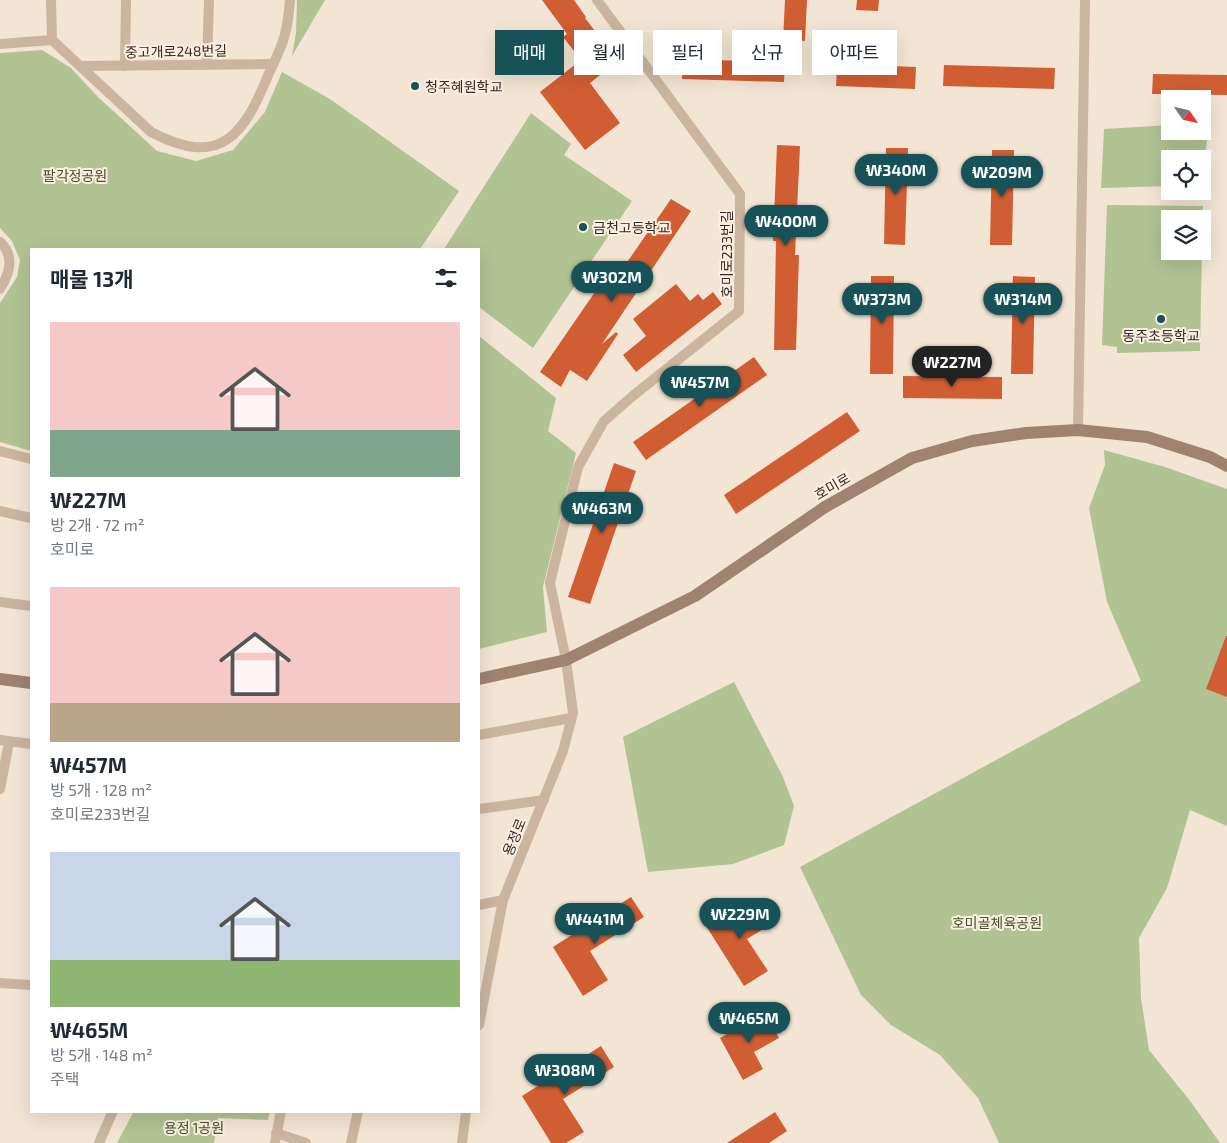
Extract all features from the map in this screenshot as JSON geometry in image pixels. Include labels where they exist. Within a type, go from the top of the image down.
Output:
[{"type":"street","points":[[51,0],[52,40],[152,132],[171,143],[198,148],[216,145],[232,138],[249,118],[284,40],[290,0]]},
{"type":"street","points":[[125,66],[126,0]]},
{"type":"street","points":[[207,65],[209,0]]},
{"type":"street","name":"호미로233번길","points":[[566,660],[550,583],[578,467],[604,421],[739,310],[740,194],[597,0]]},
{"type":"street","points":[[1078,430],[1085,0]]},
{"type":"street","points":[[0,44],[52,40]]},
{"type":"street","name":"중고개로248번길","points":[[80,66],[273,64]]},
{"type":"street","points":[[0,242],[5,246],[11,259],[7,278],[0,289]]},
{"type":"street","name":"호미로","points":[[480,679],[566,660],[695,596],[825,507],[912,458],[972,441],[1026,433],[1078,430],[1146,438],[1210,458],[1227,466]]},
{"type":"street","points":[[0,451],[30,459]]},
{"type":"street","points":[[0,511],[30,518]]},
{"type":"street","points":[[0,602],[30,606]]},
{"type":"street","name":"용정로","points":[[480,1014],[482,992],[503,900],[563,751],[572,713],[566,660]]},
{"type":"street","points":[[0,679],[30,683]]},
{"type":"street","points":[[480,736],[571,718]]},
{"type":"street","points":[[0,789],[4,741],[30,744]]},
{"type":"street","points":[[480,809],[544,800]]},
{"type":"street","points":[[480,905],[503,900]]},
{"type":"street","points":[[0,983],[30,984]]},
{"type":"street","points":[[99,1143],[112,1113]]},
{"type":"street","points":[[280,1113],[276,1138],[306,1143]]},
{"type":"street","points":[[351,1143],[358,1113]]},
{"type":"street","points":[[462,1143],[466,1113]]},
{"type":"green space","points":[[297,0],[325,0],[292,56],[296,33]]},
{"type":"green space","name":"팔각정공원","points":[[42,50],[71,68],[98,97],[157,151],[196,161],[233,150],[265,112],[282,72],[330,99],[459,191],[421,248],[30,248],[30,451],[0,442],[0,303],[17,277],[20,260],[12,241],[0,228],[0,53]]},
{"type":"green space","points":[[531,113],[571,144],[564,155],[632,201],[533,348],[480,308],[480,248],[445,248]]},
{"type":"green space","points":[[1161,126],[1161,140],[1207,140],[1206,150],[1161,150],[1161,186],[1101,188],[1104,129]]},
{"type":"green space","points":[[1107,205],[1203,206],[1203,210],[1161,210],[1161,260],[1202,260],[1200,351],[1117,353],[1117,347],[1102,345]]},
{"type":"green space","points":[[480,337],[556,398],[548,431],[576,453],[543,587],[547,632],[480,649]]},
{"type":"green space","name":"호미골체육공원","points":[[1104,450],[1165,467],[1227,489],[1227,826],[1190,810],[1167,888],[1139,938],[1141,998],[1149,1050],[1191,1102],[1220,1143],[999,1143],[978,1098],[940,1055],[891,1025],[861,995],[800,867],[1141,681],[1107,602],[1089,508],[1105,465]]},
{"type":"green space","points":[[734,682],[783,777],[794,806],[784,845],[733,864],[648,872],[623,737]]},
{"type":"green space","name":"용정 1공원","points":[[133,1113],[270,1113],[268,1120],[218,1118],[214,1143],[117,1143]]},
{"type":"building","points":[[542,0],[574,0],[594,30],[574,30],[574,51],[564,38],[567,34]]},
{"type":"building","points":[[785,0],[807,0],[805,41],[802,41],[802,30],[784,30]]},
{"type":"building","points":[[857,0],[879,0],[878,11],[856,10]]},
{"type":"building","points":[[722,60],[732,60],[732,75],[784,75],[784,82],[682,79],[682,75],[722,75]]},
{"type":"building","points":[[574,65],[574,75],[600,75],[590,83],[620,123],[585,150],[540,92]]},
{"type":"building","points":[[944,65],[1055,68],[1054,89],[943,86]]},
{"type":"building","points":[[897,66],[916,67],[915,89],[836,86],[836,75],[897,75]]},
{"type":"building","points":[[1153,74],[1227,75],[1227,95],[1211,95],[1211,90],[1161,90],[1161,94],[1152,94]]},
{"type":"building","points":[[777,145],[800,146],[795,255],[799,255],[796,350],[774,350],[776,241],[773,241]]},
{"type":"building","points":[[886,148],[908,148],[905,245],[884,244]]},
{"type":"building","points":[[992,150],[1014,150],[1012,245],[990,245]]},
{"type":"building","points":[[671,199],[691,211],[602,344],[616,332],[618,334],[587,381],[570,370],[561,387],[540,372],[608,273],[616,278]]},
{"type":"building","points":[[871,276],[894,276],[893,374],[870,374]]},
{"type":"building","points":[[1013,276],[1035,277],[1033,374],[1011,374]]},
{"type":"building","points":[[676,284],[690,301],[698,294],[703,300],[713,292],[722,304],[636,372],[623,355],[646,336],[633,319]]},
{"type":"building","points":[[754,357],[767,375],[646,460],[633,442]]},
{"type":"building","points":[[903,376],[1002,377],[1002,399],[903,398]]},
{"type":"building","points":[[847,412],[860,431],[736,514],[724,495]]},
{"type":"building","points":[[614,463],[636,471],[590,604],[568,597]]},
{"type":"building","points":[[1227,636],[1227,697],[1206,689]]},
{"type":"building","points":[[631,897],[644,917],[590,951],[608,980],[583,996],[553,947]]},
{"type":"building","points":[[750,898],[768,926],[747,939],[768,971],[744,986],[706,926]]},
{"type":"building","points":[[765,1013],[779,1038],[754,1052],[763,1069],[743,1080],[720,1038]]},
{"type":"building","points":[[601,1046],[614,1067],[563,1099],[584,1132],[566,1143],[551,1143],[522,1096]]},
{"type":"building","points":[[775,1112],[787,1131],[769,1143],[727,1143]]},
{"type":"place","name":"청주혜원학교","points":[[415,86]]},
{"type":"place","name":"금천고등학교","points":[[583,227]]},
{"type":"place","name":"동주초등학교","points":[[1161,319]]}]
